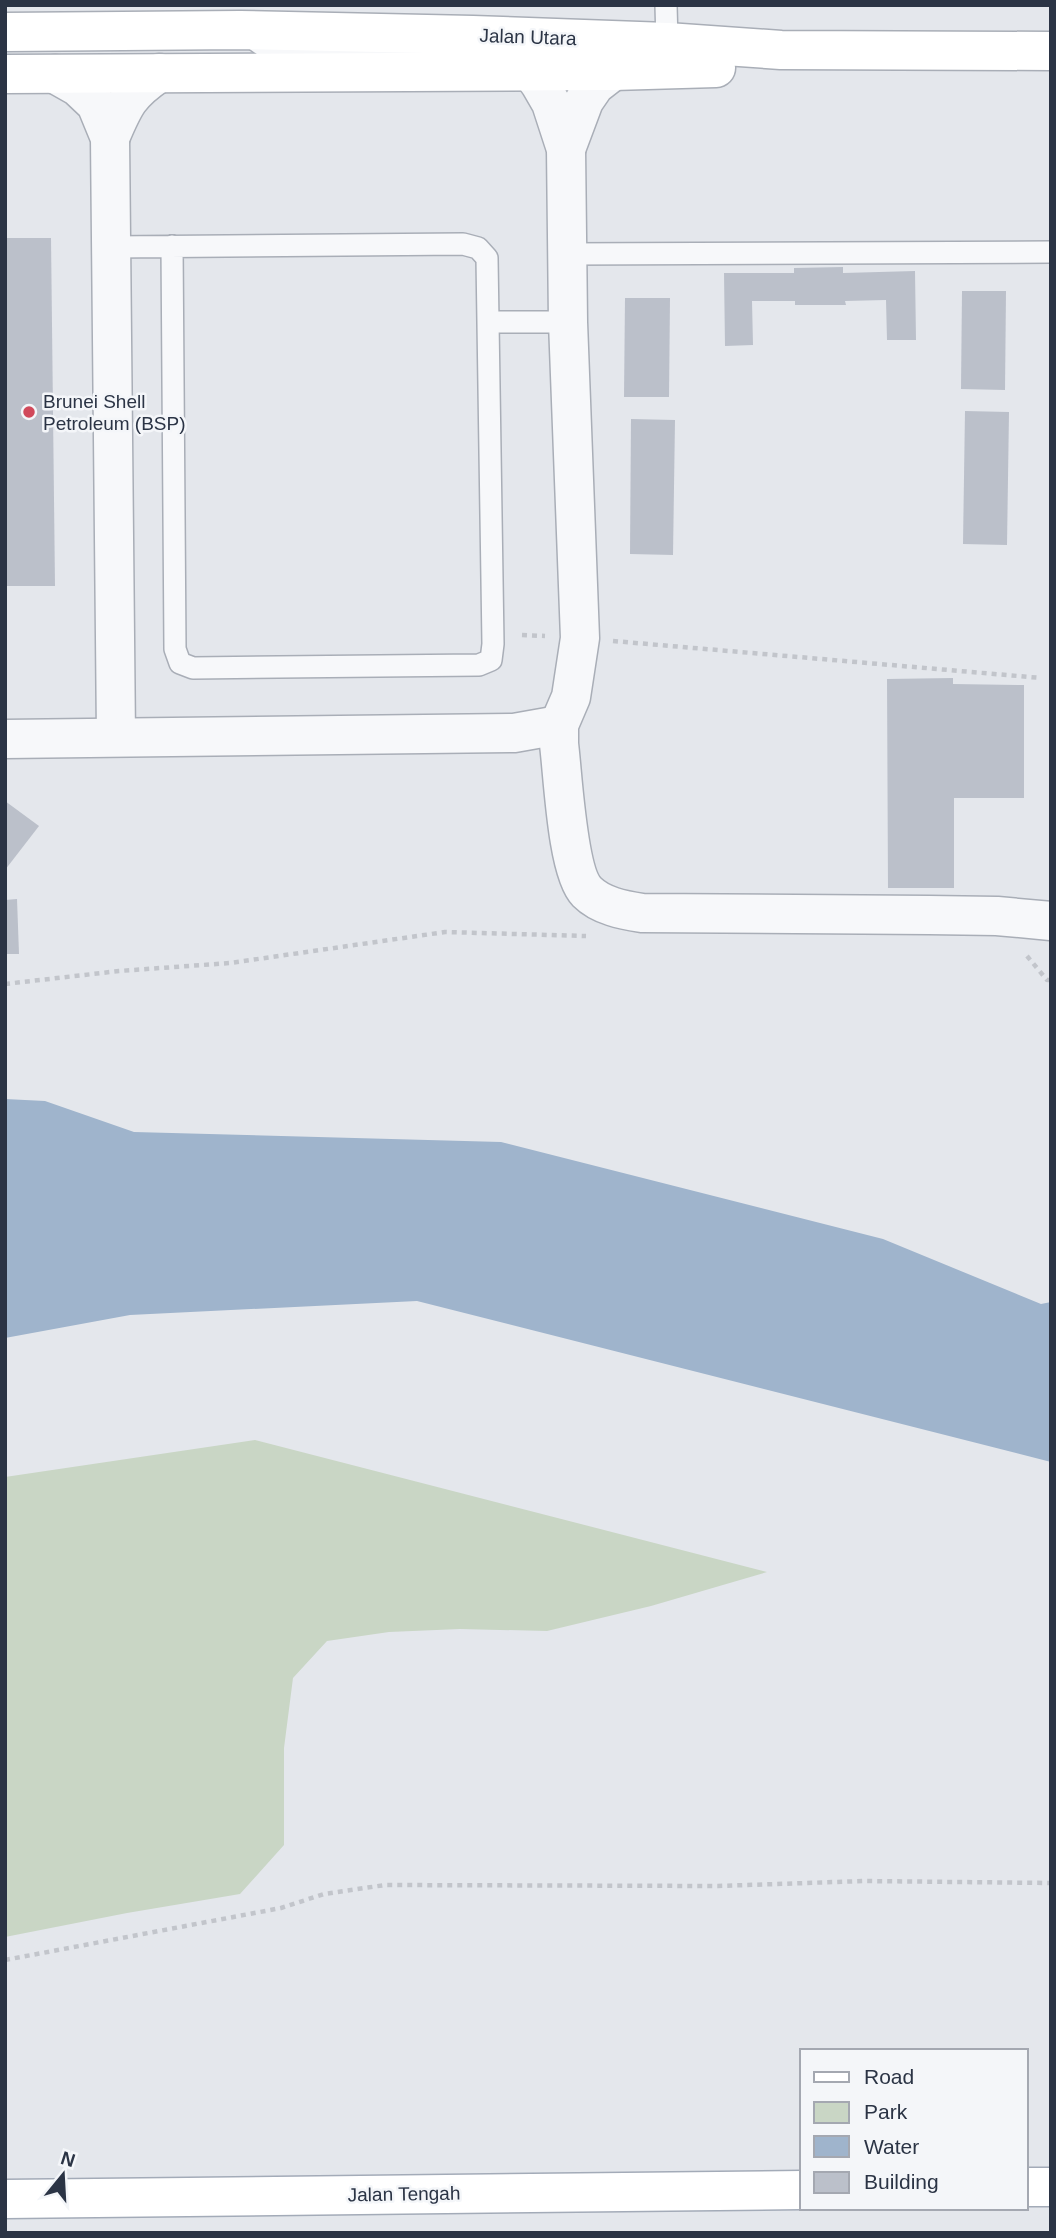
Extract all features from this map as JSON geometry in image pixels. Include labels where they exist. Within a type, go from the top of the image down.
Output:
[{"type":"street","name":"Jalan Utara","points":[[5,32],[257,31],[473,35],[666,24],[781,50],[1051,51]]},
{"type":"street","points":[[257,31],[277,45],[299,52],[518,55],[531,70],[551,103],[566,149],[568,322],[580,638],[571,697],[559,725],[559,744],[573,863],[585,891],[606,904],[642,913],[997,916],[1051,921]]},
{"type":"street","name":"Jalan Utara","points":[[5,74],[613,71],[728,67],[1051,68]]},
{"type":"street","points":[[566,149],[584,101],[594,85],[613,71]]},
{"type":"street","points":[[110,138],[124,105],[138,87],[159,73]]},
{"type":"street","points":[[55,74],[78,87],[96,104],[110,138],[116,737]]},
{"type":"street","points":[[5,739],[514,733],[559,725]]},
{"type":"street","points":[[1028,2187],[1051,2187]]},
{"type":"street","name":"Jalan Tengah","points":[[5,2199],[800,2190]]},
{"type":"lane","points":[[112,247],[172,246],[471,246],[478,248],[487,258],[493,632],[491,660],[479,665],[193,667],[180,663],[176,649],[172,246]]},
{"type":"lane","points":[[567,254],[1051,251]]},
{"type":"lane","points":[[489,322],[568,322]]},
{"type":"path","points":[[522,635],[1041,678]]},
{"type":"path","points":[[5,984],[119,971],[230,963],[444,932],[599,936]]},
{"type":"path","points":[[1022,950],[1047,980],[1051,980]]},
{"type":"path","points":[[5,1960],[281,1908],[324,1894],[385,1885],[718,1886],[865,1881],[1051,1883]]},
{"type":"green space","points":[[255,1440],[767,1572],[651,1606],[547,1631],[460,1629],[389,1632],[327,1641],[293,1678],[284,1748],[284,1845],[240,1894],[5,1937],[5,1477]]},
{"type":"water","points":[[5,1099],[45,1101],[134,1132],[501,1142],[883,1239],[1041,1304],[1051,1302],[1051,1462],[417,1301],[130,1315],[5,1338]]},
{"type":"building","name":"Brunei Shell Petroleum (BSP)","points":[[5,238],[51,238],[55,586],[5,586]]},
{"type":"building","points":[[843,267],[843,273],[915,271],[916,340],[887,340],[886,300],[845,301],[846,305],[795,305],[795,301],[752,301],[753,345],[725,346],[724,273],[794,273],[794,268]]},
{"type":"building","points":[[962,291],[1006,291],[1005,390],[961,389]]},
{"type":"building","points":[[625,298],[670,298],[669,397],[624,397]]},
{"type":"building","points":[[965,411],[1009,412],[1007,545],[963,544]]},
{"type":"building","points":[[631,419],[675,420],[673,555],[630,554]]},
{"type":"building","points":[[953,678],[953,684],[1024,685],[1024,798],[954,798],[954,888],[888,888],[887,679]]},
{"type":"building","points":[[5,801],[39,826],[5,870]]},
{"type":"building","points":[[17,899],[19,954],[5,954],[5,900]]},
{"type":"place","name":"Brunei Shell Petroleum (BSP)","points":[[29,412]]}]
